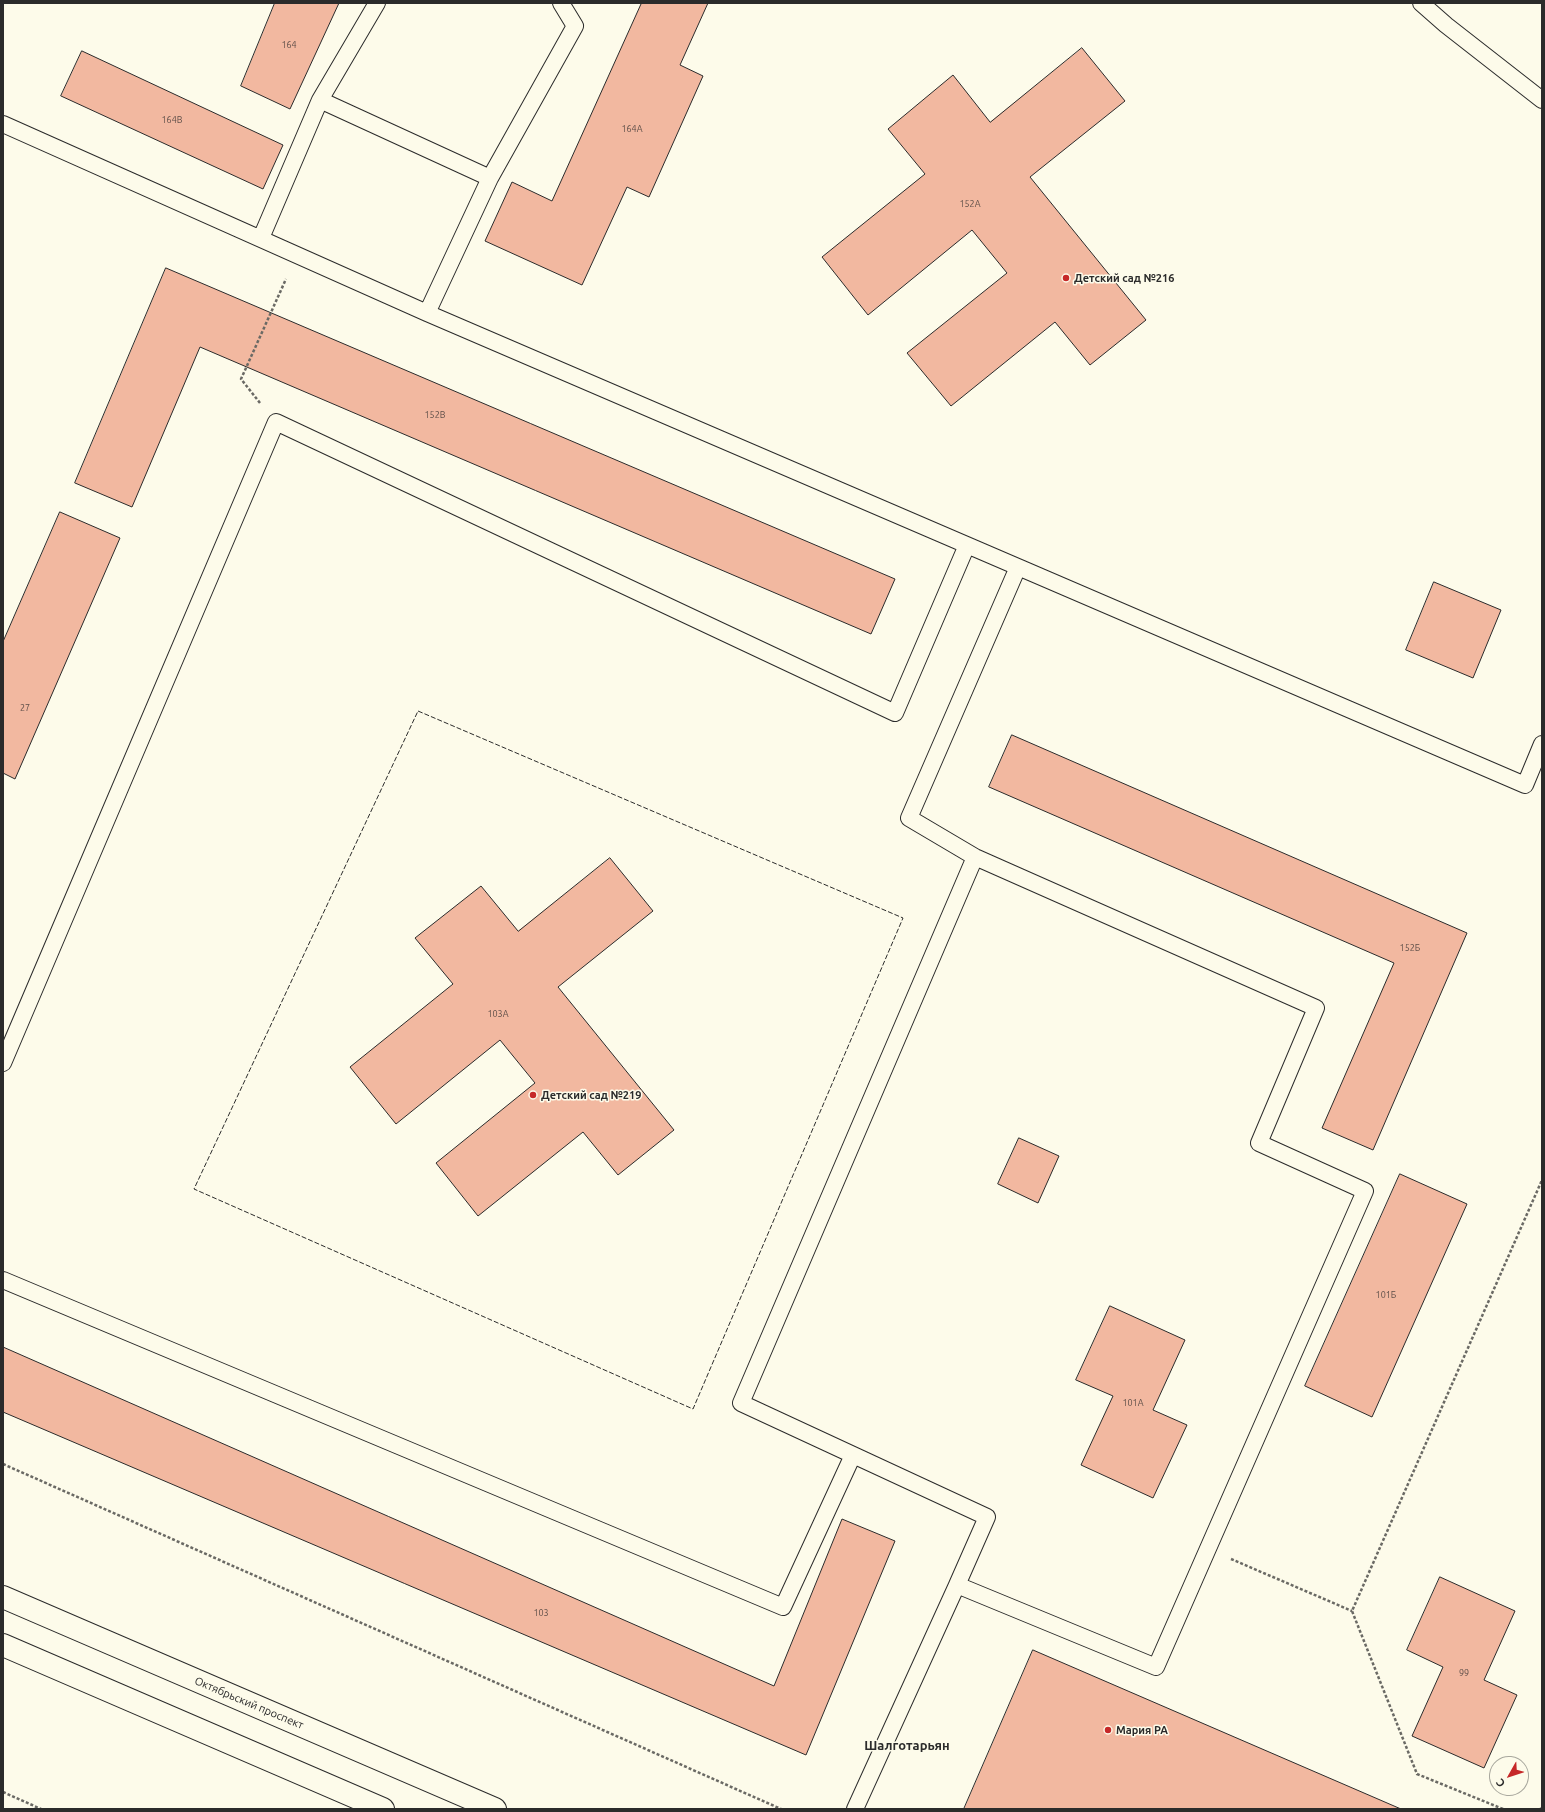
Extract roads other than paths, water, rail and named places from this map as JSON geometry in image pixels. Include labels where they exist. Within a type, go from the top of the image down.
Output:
[{"type":"main road","name":"Октябрьский проспект","points":[[3,1597],[495,1809]]},
{"type":"main road","points":[[3,1645],[383,1809]]},
{"type":"lane","points":[[261,238],[320,100],[377,3]]},
{"type":"lane","points":[[427,312],[490,178],[575,26],[561,3]]},
{"type":"lane","points":[[1421,3],[1446,25],[1542,100]]},
{"type":"lane","points":[[320,100],[490,178]]},
{"type":"lane","points":[[3,124],[427,312],[1018,568],[1525,785],[1542,744]]},
{"type":"lane","points":[[3,1063],[276,422],[895,713],[967,545]]},
{"type":"lane","points":[[957,1585],[1156,1667],[1365,1191],[1259,1143],[1316,1008],[975,857],[909,818],[1018,568]]},
{"type":"lane","points":[[855,1809],[987,1517],[741,1403],[975,857]]},
{"type":"lane","points":[[3,1280],[783,1607],[853,1455]]},
{"type":"place","name":"Детский сад №216","points":[[1066,278]]},
{"type":"place","name":"Детский сад №219","points":[[533,1095]]},
{"type":"place","name":"Мария РА","points":[[1108,1730]]},
{"type":"district","name":"Шалготарьян","points":[[907,1746]]}]
